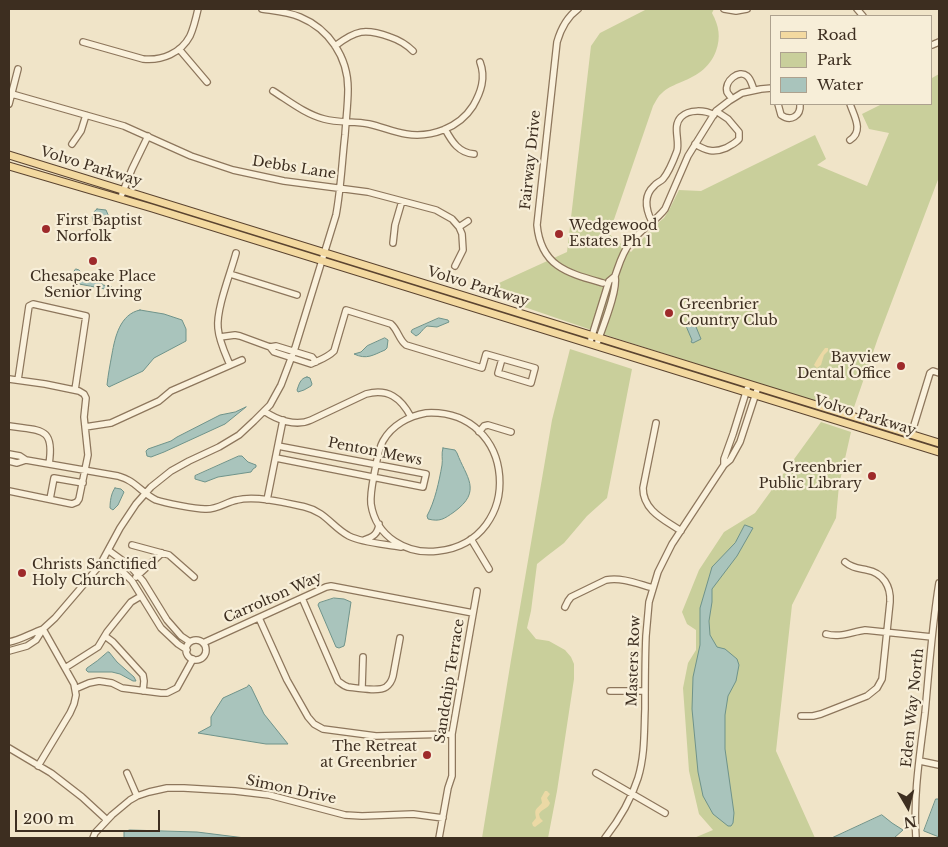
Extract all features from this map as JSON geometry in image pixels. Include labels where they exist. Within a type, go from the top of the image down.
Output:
[{"type":"main road","name":"Volvo Parkway","points":[[9,155],[939,443]]},
{"type":"main road","name":"Volvo Parkway","points":[[9,166],[121,198],[939,452]]},
{"type":"street","points":[[82,42],[150,60],[164,57],[179,49],[191,35],[198,9]]},
{"type":"street","points":[[9,651],[27,646],[36,640],[43,629],[55,618],[100,565],[136,504],[151,487],[189,460],[239,434],[264,411],[281,385],[292,358],[336,214],[346,122],[348,79],[343,61],[328,36],[310,22],[294,15],[262,9]]},
{"type":"street","name":"Fairway Drive","points":[[577,9],[565,22],[557,42],[537,226],[538,236],[545,253],[551,261],[573,274],[603,283]]},
{"type":"street","points":[[724,9],[736,11],[747,9]]},
{"type":"street","points":[[335,46],[353,34],[372,32],[397,39],[413,51]]},
{"type":"street","points":[[179,49],[207,82]]},
{"type":"street","points":[[273,91],[314,116],[323,119],[369,124],[412,135],[431,134],[445,129],[464,117],[475,102],[480,93],[483,79],[480,62]]},
{"type":"street","points":[[9,104],[18,69]]},
{"type":"street","points":[[732,99],[727,91],[728,82],[740,74],[748,76],[754,90]]},
{"type":"street","points":[[593,344],[614,293],[615,276],[628,245],[665,209],[695,144],[715,113],[732,99],[742,94],[770,88]]},
{"type":"street","name":"Debbs Lane","points":[[12,94],[124,126],[192,156],[233,170],[284,181],[368,192],[436,210],[452,219],[459,227]]},
{"type":"street","points":[[778,105],[781,115],[790,118],[799,113],[801,110],[800,105]]},
{"type":"street","points":[[850,105],[858,127],[856,135],[850,140]]},
{"type":"street","points":[[652,222],[647,210],[647,197],[651,189],[664,177],[677,151],[677,125],[682,116],[690,112],[705,111],[715,113],[728,119],[740,136],[735,143],[714,152],[707,151],[695,144]]},
{"type":"street","points":[[72,144],[82,131],[86,115]]},
{"type":"street","points":[[445,129],[457,147],[466,153],[474,154]]},
{"type":"street","points":[[121,198],[148,136]]},
{"type":"street","points":[[393,243],[402,201]]},
{"type":"street","points":[[456,266],[463,250],[462,234],[459,227],[468,221]]},
{"type":"street","points":[[230,365],[222,348],[218,320],[236,252]]},
{"type":"street","points":[[230,274],[296,295]]},
{"type":"street","points":[[18,380],[30,306],[33,304],[86,316],[75,390]]},
{"type":"street","points":[[270,347],[274,352],[292,358],[311,364],[316,362],[334,351],[346,310],[392,324],[402,342],[406,345],[482,368],[486,354],[535,368],[531,383],[498,373],[502,359]]},
{"type":"street","points":[[220,338],[240,336],[270,347],[276,346],[312,357],[316,362]]},
{"type":"street","points":[[85,428],[111,423],[159,401],[171,391],[242,360]]},
{"type":"street","points":[[911,435],[930,373],[933,371],[939,373]]},
{"type":"street","points":[[9,379],[45,384],[79,391],[84,394],[86,398],[85,428],[88,448],[86,471],[77,502],[72,504],[9,491]]},
{"type":"street","name":"Masters Row","points":[[724,465],[724,459],[734,434],[748,384]]},
{"type":"street","name":"Masters Row","points":[[605,838],[621,816],[632,794],[638,778],[643,752],[647,619],[653,588],[665,558],[681,531],[724,465],[730,460],[740,442],[758,388]]},
{"type":"street","points":[[264,411],[283,420],[298,423],[306,422],[366,394],[381,392],[397,398],[411,417]]},
{"type":"street","points":[[9,454],[20,456],[26,460],[118,476],[128,480],[145,493],[160,501],[203,509],[214,508],[242,499],[268,500],[318,512],[346,534],[355,538],[425,552],[441,551],[455,547],[480,531],[490,519],[500,490],[495,455],[487,441],[476,428],[464,420],[448,414],[426,413],[411,417],[396,426],[384,438],[376,464],[371,491],[371,504],[375,516],[384,531],[393,541],[406,548]]},
{"type":"street","points":[[268,500],[283,420]]},
{"type":"street","points":[[656,423],[643,488],[644,497],[647,505],[654,512],[681,531]]},
{"type":"street","points":[[479,432],[484,426],[488,425],[511,432]]},
{"type":"street","points":[[9,426],[38,430],[46,434],[51,447],[49,464]]},
{"type":"street","name":"Penton Mews","points":[[276,458],[423,487],[426,474],[278,446]]},
{"type":"street","points":[[9,461],[18,462],[26,460]]},
{"type":"street","points":[[50,500],[54,478],[83,483]]},
{"type":"street","points":[[364,540],[376,534],[379,524]]},
{"type":"street","points":[[470,539],[490,569]]},
{"type":"street","points":[[132,546],[169,555],[194,578]]},
{"type":"street","points":[[108,550],[130,566],[143,581],[167,620],[181,636],[190,642]]},
{"type":"street","points":[[132,581],[162,553]]},
{"type":"street","points":[[103,560],[119,568],[132,581],[161,628],[186,650],[188,655],[193,659],[199,659],[204,655],[206,649],[203,643],[195,640],[190,642],[186,650]]},
{"type":"street","points":[[801,716],[822,714],[872,694],[882,679],[891,597],[888,586],[882,577],[872,572],[848,566],[845,562]]},
{"type":"street","points":[[565,606],[571,597],[606,580],[623,580],[653,588]]},
{"type":"street","name":"Carrolton Way","points":[[203,643],[331,586],[473,613]]},
{"type":"street","name":"Eden Way North","points":[[916,837],[915,809],[932,637],[939,588]]},
{"type":"street","name":"Sandchip Terrace","points":[[439,838],[452,776],[452,734],[477,591]]},
{"type":"street","points":[[65,668],[98,647],[131,602],[141,596]]},
{"type":"street","points":[[302,598],[338,681],[342,685],[382,689],[387,686],[391,681],[400,638]]},
{"type":"street","points":[[259,618],[287,680],[314,724],[323,729],[376,736],[452,734]]},
{"type":"street","points":[[9,642],[19,640],[43,629]]},
{"type":"street","points":[[38,766],[70,713],[76,695],[74,684],[43,629]]},
{"type":"street","points":[[826,634],[841,636],[865,630],[932,637]]},
{"type":"street","points":[[105,636],[143,675],[144,691]]},
{"type":"street","points":[[362,688],[363,657]]},
{"type":"street","points":[[75,689],[99,681],[112,683],[122,688],[167,693],[177,688],[193,659]]},
{"type":"street","points":[[610,691],[645,691]]},
{"type":"street","points":[[9,748],[51,774],[82,797],[107,820]]},
{"type":"street","points":[[920,762],[939,765]]},
{"type":"street","points":[[126,773],[137,796]]},
{"type":"street","points":[[596,774],[665,813]]},
{"type":"street","name":"Simon Drive","points":[[93,838],[95,833],[112,815],[137,796],[167,788],[235,791],[269,796],[345,815],[413,814],[443,818]]},
{"type":"green space","name":"Greenbrier Country Club","points":[[647,9],[714,9],[712,13],[718,27],[719,36],[716,51],[706,67],[691,78],[666,90],[659,96],[653,106],[609,234],[631,252],[653,227],[664,218],[679,190],[701,191],[815,135],[826,159],[817,165],[867,186],[889,133],[869,129],[862,114],[880,105],[933,105],[933,77],[939,74],[939,177],[878,338],[852,413],[612,337],[498,298],[499,283],[567,252],[591,46],[600,33]]},
{"type":"green space","points":[[570,349],[632,369],[607,498],[587,516],[564,543],[537,564],[527,628],[536,639],[549,641],[565,650],[574,664],[574,679],[557,791],[548,838],[482,838],[552,420]]},
{"type":"green space","points":[[821,422],[851,432],[839,485],[836,518],[792,605],[776,751],[815,838],[694,838],[713,830],[699,814],[689,771],[683,688],[688,663],[696,650],[696,630],[687,624],[682,612],[699,570],[724,532],[755,513]]},
{"type":"sand","points":[[825,348],[828,348],[828,351],[824,355],[821,365],[817,368],[814,365]]},
{"type":"sand","points":[[545,791],[550,794],[547,798],[550,803],[539,814],[543,821],[535,827],[532,823],[536,818],[535,811],[542,803],[541,798]]},
{"type":"water","points":[[97,209],[106,210],[109,217],[98,224],[94,223],[92,218]]},
{"type":"water","points":[[76,269],[83,275],[94,272],[103,285],[113,289],[74,283],[73,273]]},
{"type":"water","points":[[140,310],[164,314],[182,320],[186,329],[186,341],[154,358],[143,371],[109,387],[107,385],[108,377],[117,334],[123,321],[133,312]]},
{"type":"water","points":[[439,318],[449,322],[437,327],[427,326],[416,336],[411,332],[412,330]]},
{"type":"water","points":[[694,322],[701,339],[693,343],[686,326]]},
{"type":"water","points":[[385,338],[388,340],[385,350],[366,357],[354,354],[361,352],[367,346]]},
{"type":"water","points":[[307,377],[310,378],[311,386],[298,392],[300,382]]},
{"type":"water","points":[[246,407],[225,424],[164,452],[151,457],[147,456],[146,451],[148,449],[171,441],[220,415],[235,412]]},
{"type":"water","points":[[443,448],[455,450],[457,453],[468,477],[470,490],[463,504],[454,512],[442,519],[432,520],[428,519],[427,516],[438,485]]},
{"type":"water","points":[[239,456],[256,465],[256,467],[251,472],[218,477],[205,482],[195,479],[195,476]]},
{"type":"water","points":[[115,488],[121,489],[124,492],[118,505],[113,510],[110,508],[110,503]]},
{"type":"water","points":[[745,525],[753,528],[737,556],[712,589],[709,621],[710,635],[717,647],[725,649],[737,659],[739,665],[736,681],[728,696],[725,715],[725,749],[734,813],[733,823],[731,826],[728,826],[713,814],[703,796],[698,772],[692,709],[693,677],[700,645],[700,608],[712,567],[735,543]]},
{"type":"water","points":[[334,598],[351,602],[344,646],[339,648],[336,647],[318,605]]},
{"type":"water","points":[[108,652],[136,681],[112,672],[88,672],[86,670]]},
{"type":"water","points":[[249,685],[264,714],[288,744],[266,744],[198,733],[211,726],[211,717],[223,698]]},
{"type":"water","points":[[936,799],[939,799],[939,837],[924,831]]},
{"type":"water","points":[[882,815],[903,830],[894,838],[832,838]]},
{"type":"water","points":[[130,830],[197,832],[245,838],[124,838],[124,832]]},
{"type":"place","name":"First Baptist Norfolk","points":[[46,229]]},
{"type":"place","name":"Wedgewood Estates Ph 1","points":[[559,234]]},
{"type":"place","name":"Chesapeake Place Senior Living","points":[[93,261]]},
{"type":"place","name":"Greenbrier Country Club","points":[[669,313]]},
{"type":"place","name":"Bayview Dental Office","points":[[901,366]]},
{"type":"place","name":"Greenbrier Public Library","points":[[872,476]]},
{"type":"place","name":"Christs Sanctified Holy Church","points":[[22,573]]},
{"type":"place","name":"The Retreat at Greenbrier","points":[[427,755]]}]
